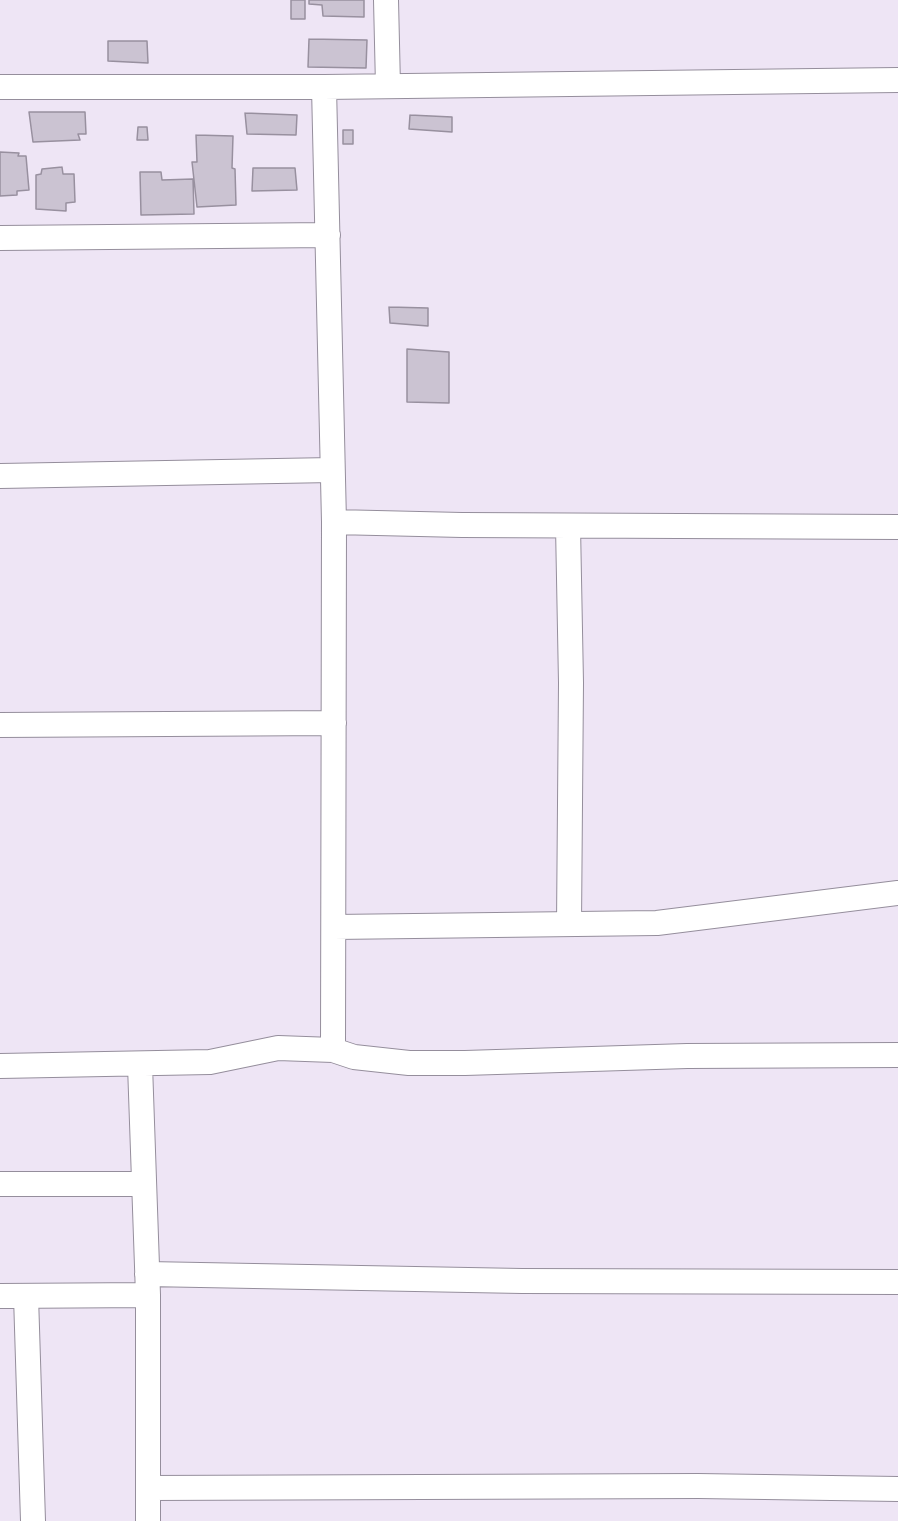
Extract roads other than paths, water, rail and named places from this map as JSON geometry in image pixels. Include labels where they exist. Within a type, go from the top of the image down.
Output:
[{"type":"street","points":[[386,0],[388,86]]},
{"type":"street","points":[[0,87],[324,87],[898,81]]},
{"type":"street","points":[[324,87],[334,522],[333,1050]]},
{"type":"street","points":[[0,238],[327,235]]},
{"type":"street","points":[[0,476],[332,470]]},
{"type":"street","points":[[334,522],[568,526],[898,527]]},
{"type":"street","points":[[568,526],[571,683],[569,924]]},
{"type":"street","points":[[0,725],[334,723]]},
{"type":"street","points":[[334,927],[657,923],[898,893]]},
{"type":"street","points":[[0,1066],[210,1062],[278,1048],[333,1050],[354,1057],[410,1063],[687,1056],[898,1055]]},
{"type":"street","points":[[140,1065],[147,1285],[148,1521]]},
{"type":"street","points":[[0,1184],[144,1184]]},
{"type":"street","points":[[0,1296],[26,1296],[147,1285],[522,1281],[898,1282]]},
{"type":"street","points":[[26,1296],[33,1521]]},
{"type":"street","points":[[149,1488],[698,1486],[898,1489]]}]
